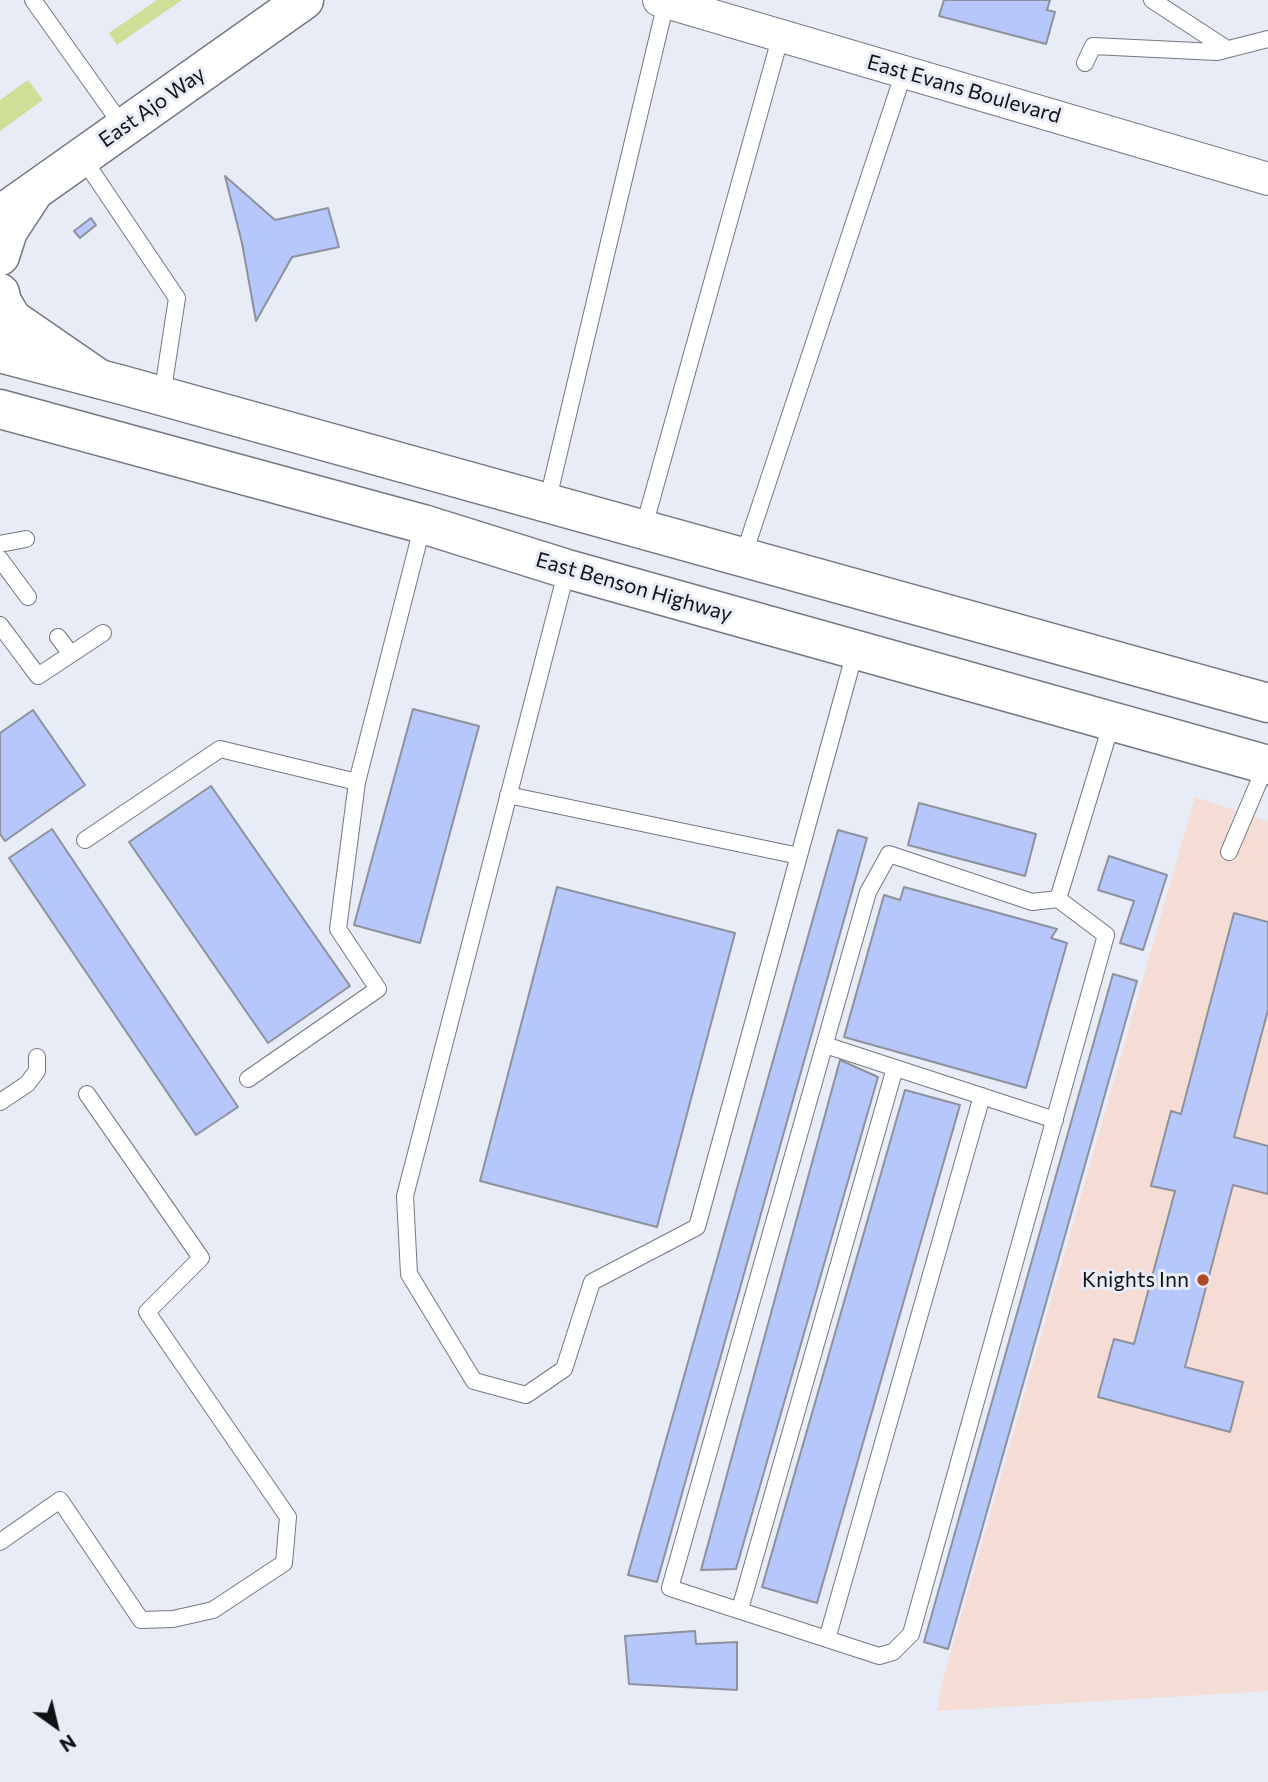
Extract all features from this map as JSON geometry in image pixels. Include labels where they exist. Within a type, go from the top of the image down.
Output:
[{"type":"main road","name":"East Ajo Way","points":[[0,215],[304,0]]},
{"type":"main road","points":[[0,256],[8,231],[36,189]]},
{"type":"main road","points":[[0,293],[12,319],[99,379]]},
{"type":"main road","points":[[0,353],[1268,703]]},
{"type":"main road","name":"East Benson Highway","points":[[0,410],[423,524],[567,569],[1267,765]]},
{"type":"main road","points":[[968,680],[985,625]]},
{"type":"street","name":"East Evans Boulevard","points":[[663,1],[1268,179]]},
{"type":"lane","points":[[33,0],[124,128]]},
{"type":"lane","points":[[1152,0],[1227,50]]},
{"type":"lane","points":[[547,503],[663,1]]},
{"type":"lane","points":[[643,530],[781,35]]},
{"type":"lane","points":[[1085,63],[1093,46],[1217,52],[1268,39]]},
{"type":"lane","points":[[743,557],[904,72]]},
{"type":"lane","points":[[82,157],[177,298],[162,396]]},
{"type":"lane","points":[[248,1079],[378,989],[338,929],[357,782],[423,524]]},
{"type":"lane","points":[[0,544],[26,539]]},
{"type":"lane","points":[[0,559],[28,597]]},
{"type":"lane","points":[[567,569],[405,1196],[409,1274],[474,1381],[526,1395],[564,1369],[592,1282],[697,1227],[856,648]]},
{"type":"lane","points":[[0,625],[38,676],[103,633]]},
{"type":"lane","points":[[58,637],[71,654]]},
{"type":"lane","points":[[1058,899],[1112,722]]},
{"type":"lane","points":[[85,840],[220,749],[357,782]]},
{"type":"lane","points":[[1229,852],[1267,765]]},
{"type":"lane","points":[[508,795],[799,856]]},
{"type":"lane","points":[[889,854],[1032,902],[1058,899],[1106,935],[911,1634],[893,1652],[878,1656],[670,1588],[869,892],[889,854]]},
{"type":"lane","points":[[825,1045],[1055,1120]]},
{"type":"lane","points":[[0,1102],[27,1084],[37,1071],[37,1057]]},
{"type":"lane","points":[[740,1609],[895,1068]]},
{"type":"lane","points":[[0,1542],[60,1500],[141,1620],[173,1619],[213,1610],[284,1563],[288,1517],[147,1312],[201,1258],[87,1094]]},
{"type":"lane","points":[[827,1639],[982,1096]]},
{"type":"shaded area","points":[[1195,797],[1268,821],[1268,1691],[937,1711],[943,1679]]},
{"type":"green space","points":[[157,0],[182,0],[117,45],[109,33]]},
{"type":"green space","points":[[28,80],[43,100],[0,131],[0,100]]},
{"type":"building","points":[[944,0],[1050,0],[1047,10],[1055,12],[1046,44],[939,16]]},
{"type":"building","points":[[225,176],[275,220],[328,208],[339,247],[292,257],[256,321],[242,243]]},
{"type":"building","points":[[91,218],[96,225],[80,238],[74,231]]},
{"type":"building","points":[[413,709],[479,726],[420,943],[354,925]]},
{"type":"building","points":[[33,710],[85,785],[5,841],[0,834],[0,733]]},
{"type":"building","points":[[211,786],[350,986],[268,1043],[129,842]]},
{"type":"building","points":[[919,803],[1036,834],[1025,876],[908,845]]},
{"type":"building","points":[[52,829],[238,1107],[196,1135],[9,858]]},
{"type":"building","points":[[838,830],[867,838],[657,1582],[628,1575]]},
{"type":"building","points":[[1109,856],[1167,875],[1143,950],[1120,943],[1134,901],[1098,890]]},
{"type":"building","points":[[557,887],[735,933],[657,1227],[480,1181]]},
{"type":"building","points":[[904,887],[1057,929],[1051,938],[1067,943],[1026,1088],[844,1037],[884,895],[900,900]]},
{"type":"building","points":[[1234,913],[1268,922],[1268,1010],[1234,1137],[1268,1146],[1268,1194],[1233,1185],[1185,1367],[1243,1382],[1230,1432],[1098,1397],[1114,1339],[1134,1344],[1175,1191],[1151,1186],[1171,1111],[1181,1114]]},
{"type":"building","points":[[1113,974],[1137,981],[948,1649],[924,1642]]},
{"type":"building","points":[[840,1060],[878,1077],[736,1569],[701,1570]]},
{"type":"building","points":[[905,1090],[960,1105],[817,1603],[762,1587]]},
{"type":"building","points":[[695,1631],[696,1644],[737,1642],[737,1690],[629,1684],[625,1636]]},
{"type":"place","name":"Knights Inn","points":[[1203,1280]]}]
